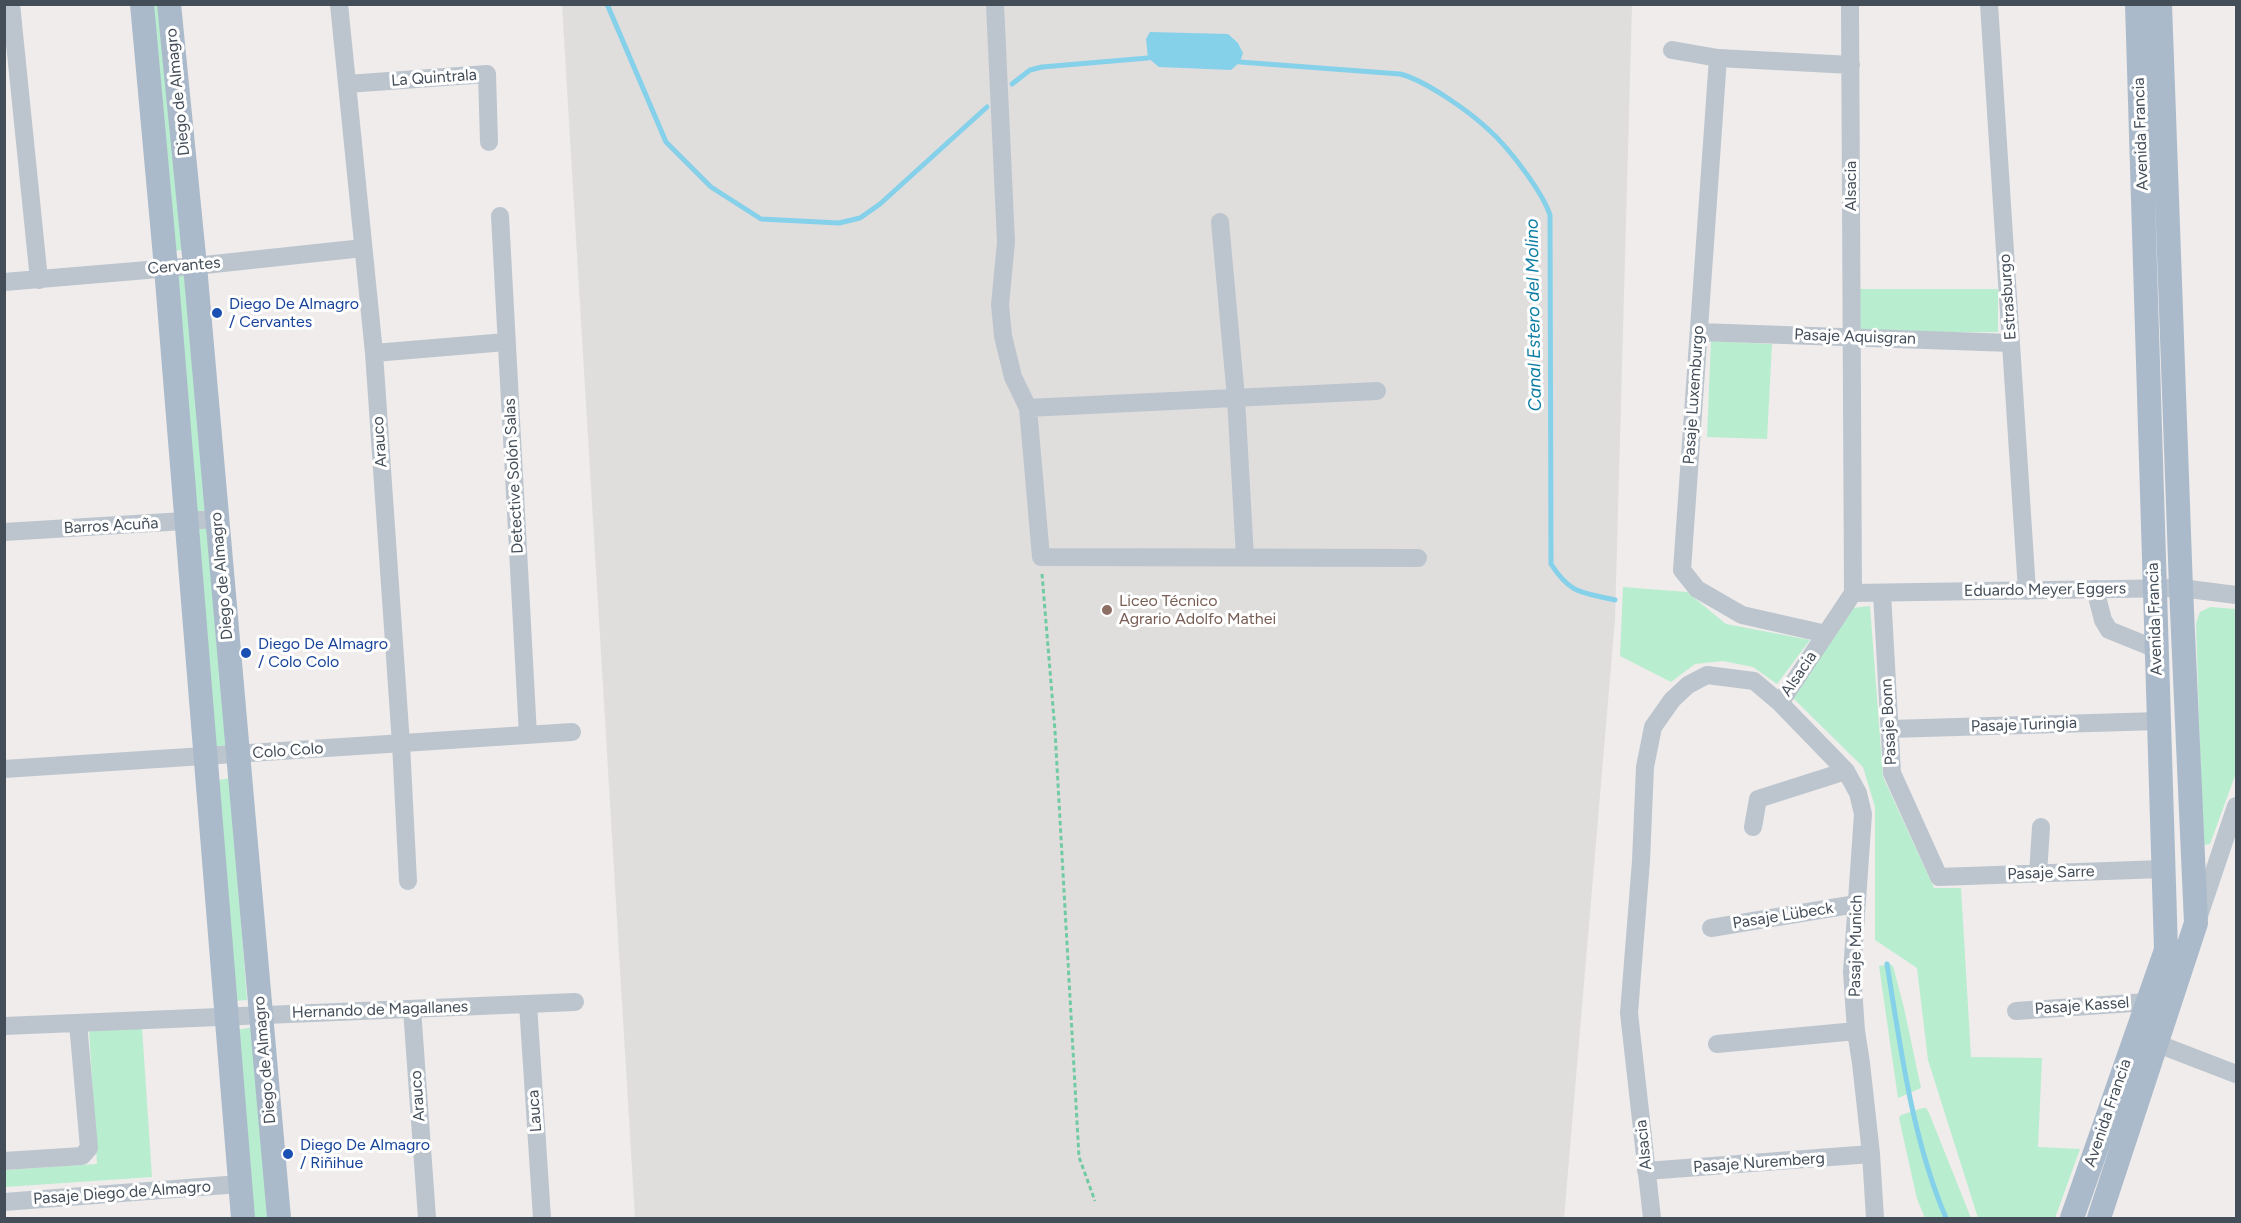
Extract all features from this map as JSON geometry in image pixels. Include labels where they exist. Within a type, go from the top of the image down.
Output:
[{"type":"main road","name":"Diego de Almagro","points":[[142,4],[166,267],[243,1218]]},
{"type":"main road","name":"Diego de Almagro","points":[[169,4],[195,266],[279,1218]]},
{"type":"main road","name":"Avenida Francia","points":[[2099,1218],[2146,1040],[2147,1002],[2166,950],[2137,4]]},
{"type":"main road","name":"Avenida Francia","points":[[2072,1218],[2196,923],[2181,588],[2160,4]]},
{"type":"main road","points":[[2161,789],[2190,786]]},
{"type":"main road","points":[[212,835],[244,831]]},
{"type":"street","points":[[11,4],[39,280]]},
{"type":"street","name":"Arauco","points":[[339,4],[374,353],[401,744],[408,881]]},
{"type":"street","points":[[995,4],[1006,242],[1000,304],[1003,336],[1013,376],[1028,408],[1041,557],[1418,558]]},
{"type":"street","name":"Alsacia","points":[[1652,1218],[1629,1013],[1641,861],[1645,766],[1653,727],[1672,700],[1688,685],[1707,675],[1754,681],[1780,703],[1853,593],[1850,4]]},
{"type":"street","name":"Estrasburgo","points":[[1989,4],[2027,591]]},
{"type":"street","points":[[1672,50],[1718,58],[1851,65]]},
{"type":"street","name":"Pasaje Luxemburgo","points":[[1718,58],[1682,570],[1697,589],[1742,615],[1826,634]]},
{"type":"street","name":"La Quintrala","points":[[347,84],[487,74],[489,142]]},
{"type":"street","name":"Detective Solón Salas","points":[[500,216],[528,735]]},
{"type":"street","points":[[1220,222],[1236,398],[1245,557]]},
{"type":"street","name":"Cervantes","points":[[4,282],[195,266],[363,248]]},
{"type":"street","name":"Pasaje Aquisgran","points":[[1699,332],[2011,343]]},
{"type":"street","points":[[374,353],[506,342]]},
{"type":"street","points":[[1028,408],[1377,391]]},
{"type":"street","name":"Barros Acuña","points":[[4,532],[217,519]]},
{"type":"street","name":"Eduardo Meyer Eggers","points":[[1853,593],[2181,588],[2236,595]]},
{"type":"street","points":[[2095,589],[2103,620],[2109,630],[2156,649]]},
{"type":"street","name":"Pasaje Bonn","points":[[1882,593],[1892,773],[1939,877]]},
{"type":"street","name":"Pasaje Munich","points":[[1780,703],[1846,771],[1858,793],[1863,814],[1852,972],[1856,1031],[1871,1154],[1875,1218]]},
{"type":"street","name":"Pasaje Turingia","points":[[1890,729],[2158,721]]},
{"type":"street","name":"Colo Colo","points":[[4,769],[572,732]]},
{"type":"street","points":[[1753,827],[1758,799],[1846,771]]},
{"type":"street","points":[[2196,923],[2236,806]]},
{"type":"street","points":[[2038,874],[2041,827]]},
{"type":"street","name":"Pasaje Sarre","points":[[1939,877],[2163,869]]},
{"type":"street","name":"Pasaje Lübeck","points":[[1711,928],[1856,904]]},
{"type":"street","name":"Hernando de Magallanes","points":[[4,1026],[575,1002]]},
{"type":"street","name":"Pasaje Kassel","points":[[2016,1011],[2147,1002]]},
{"type":"street","name":"Lauca","points":[[528,1004],[542,1218]]},
{"type":"street","name":"Arauco","points":[[412,1009],[427,1218]]},
{"type":"street","points":[[4,1161],[82,1156],[88,1148],[78,1023]]},
{"type":"street","points":[[1717,1044],[1856,1031]]},
{"type":"street","points":[[2146,1040],[2236,1074]]},
{"type":"street","name":"Pasaje Nuremberg","points":[[1646,1171],[1871,1154]]},
{"type":"street","name":"Pasaje Diego de Almagro","points":[[4,1202],[240,1184]]},
{"type":"path","points":[[1041,557],[1055,731],[1079,1157],[1095,1201]]},
{"type":"shaded area","name":"Liceo Técnico Agrario Adolfo Mathei","points":[[562,5],[1632,5],[1615,619],[1564,1218],[635,1218]]},
{"type":"green space","points":[[149,5],[159,5],[182,250],[173,251]]},
{"type":"green space","points":[[186,275],[206,510],[192,513],[174,277]]},
{"type":"green space","points":[[1860,289],[1998,289],[1998,332],[1860,333]]},
{"type":"green space","points":[[1711,341],[1772,344],[1767,439],[1707,437]]},
{"type":"green space","points":[[210,525],[228,749],[212,750],[194,529]]},
{"type":"green space","points":[[1623,587],[1687,592],[1726,624],[1810,640],[1777,684],[1753,667],[1723,661],[1695,664],[1671,682],[1620,656]]},
{"type":"green space","points":[[1870,606],[1883,777],[1934,888],[1961,888],[1971,1057],[2042,1058],[2038,1147],[2080,1149],[2055,1218],[1978,1218],[1928,1060],[1917,968],[1875,940],[1875,807],[1863,767],[1793,698],[1852,608]]},
{"type":"green space","points":[[2210,607],[2236,609],[2236,773],[2210,844],[2203,845],[2196,623],[2200,612]]},
{"type":"green space","points":[[230,778],[247,1000],[233,1001],[213,781]]},
{"type":"green space","points":[[1890,964],[1893,966],[1904,1008],[1921,1088],[1898,1098],[1879,966]]},
{"type":"green space","points":[[142,1027],[152,1177],[5,1187],[5,1170],[97,1164],[89,1030]]},
{"type":"green space","points":[[254,1027],[267,1218],[252,1218],[236,1030]]},
{"type":"green space","points":[[1926,1108],[1929,1113],[1971,1218],[1925,1218],[1917,1199],[1899,1118],[1901,1115]]},
{"type":"water","points":[[1150,32],[1228,34],[1238,43],[1243,53],[1240,62],[1231,70],[1159,67],[1148,58],[1146,39]]},
{"type":"waterway","name":"Canal Estero del Molino","points":[[607,4],[666,142],[711,187],[761,219],[839,223],[860,218],[880,204],[987,107]]},
{"type":"waterway","name":"Canal Estero del Molino","points":[[1012,84],[1030,70],[1042,67],[1148,58]]},
{"type":"waterway","name":"Canal Estero del Molino","points":[[1240,62],[1400,74],[1410,77],[1447,98],[1481,123],[1524,170],[1550,215],[1551,564],[1565,582],[1578,591],[1615,600]]},
{"type":"waterway","name":"Canal Estero del Molino","points":[[1887,964],[1916,1125],[1924,1157],[1946,1218]]},
{"type":"place","name":"Diego De Almagro / Cervantes","points":[[217,313]]},
{"type":"place","name":"Liceo Técnico Agrario Adolfo Mathei","points":[[1107,610]]},
{"type":"place","name":"Diego De Almagro / Colo Colo","points":[[246,653]]},
{"type":"place","name":"Diego De Almagro / Riñihue","points":[[288,1154]]}]
